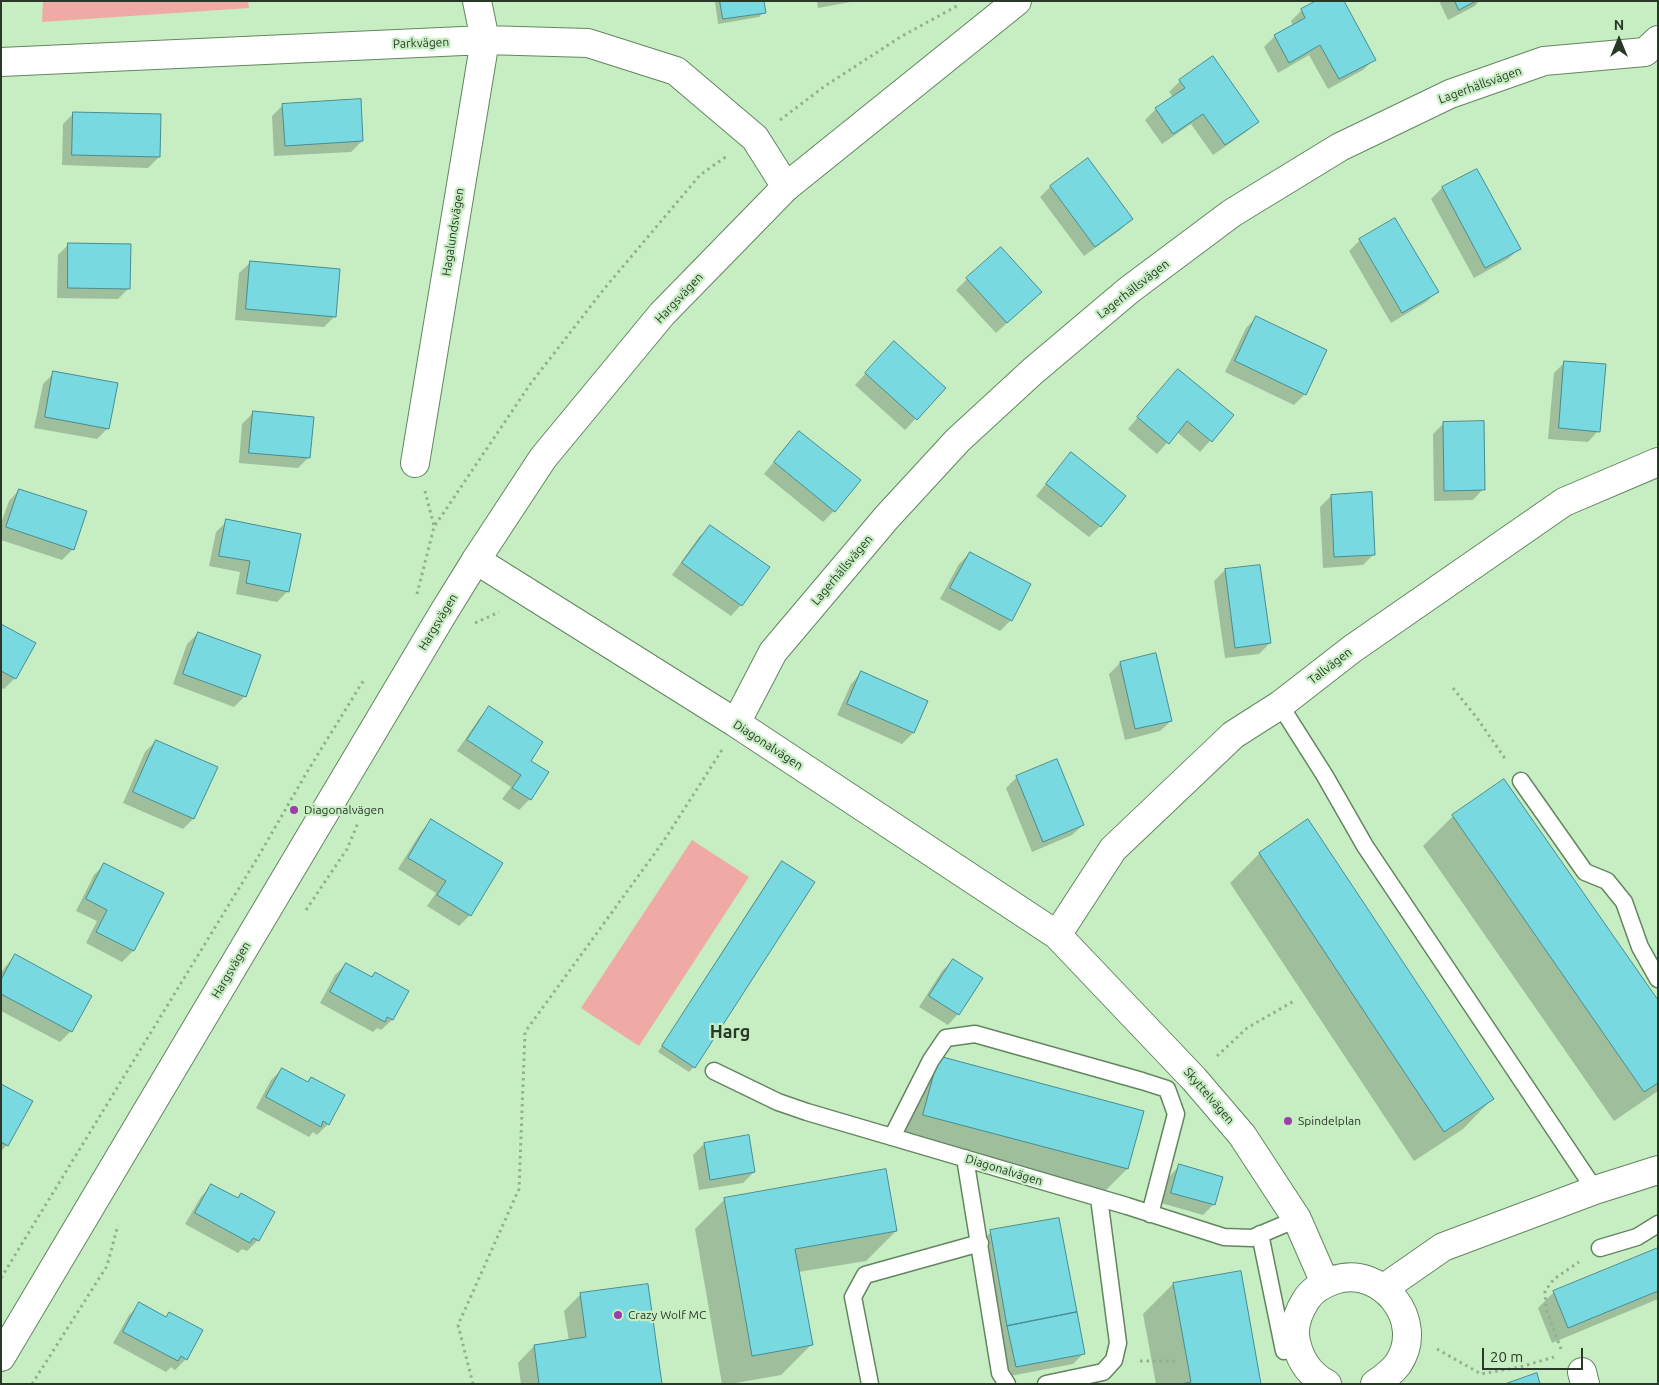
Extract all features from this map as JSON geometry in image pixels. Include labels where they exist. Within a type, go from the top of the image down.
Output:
[{"type":"street","name":"Hagalundsvägen","points":[[415,463],[485,40],[477,1]]},
{"type":"street","name":"Hargsvägen","points":[[1,1357],[442,615],[543,458],[656,322],[786,187],[1017,1]]},
{"type":"street","name":"Parkvägen","points":[[1,62],[485,40],[588,43],[676,71],[755,138],[786,187]]},
{"type":"street","name":"Lagerhällsvägen","points":[[736,723],[773,652],[887,517],[958,440],[1033,371],[1130,290],[1224,219],[1340,147],[1450,94],[1544,61],[1645,52],[1658,40]]},
{"type":"street","name":"Tallvägen","points":[[1057,935],[1113,849],[1233,734],[1280,705],[1352,649],[1564,502],[1658,462]]},
{"type":"street","name":"Diagonalvägen","points":[[476,560],[736,723],[1057,935]]},
{"type":"street","name":"Skyttelvägen","points":[[1057,935],[1194,1078],[1242,1135],[1297,1219],[1325,1283]]},
{"type":"street","points":[[1384,1288],[1443,1247],[1595,1190],[1658,1170]]},
{"type":"street","points":[[1327,1384],[1319,1380],[1305,1366],[1297,1348],[1295,1329],[1299,1311],[1310,1294],[1325,1283],[1340,1278],[1356,1277],[1371,1281],[1384,1288],[1396,1300],[1404,1315],[1407,1332],[1405,1348],[1399,1363],[1388,1376],[1376,1384]]},
{"type":"lane","points":[[1280,705],[1325,776],[1365,846],[1595,1190]]},
{"type":"lane","points":[[1521,781],[1585,872],[1607,881],[1624,902],[1640,947],[1658,979]]},
{"type":"lane","points":[[892,1137],[931,1060],[946,1038],[975,1034],[1142,1081],[1167,1089],[1176,1114],[1150,1214]]},
{"type":"lane","name":"Diagonalvägen","points":[[714,1071],[778,1102],[1224,1237],[1252,1238],[1297,1219]]},
{"type":"lane","points":[[965,1158],[1000,1373],[1007,1384]]},
{"type":"lane","points":[[1046,1384],[1103,1372],[1114,1360],[1118,1343],[1099,1198]]},
{"type":"lane","points":[[1600,1248],[1637,1237],[1658,1224]]},
{"type":"lane","points":[[1260,1234],[1284,1351]]},
{"type":"lane","points":[[870,1384],[853,1297],[865,1274],[980,1243]]},
{"type":"path","points":[[472,625],[501,611]]},
{"type":"path","points":[[1453,688],[1477,718],[1521,781]]},
{"type":"path","points":[[473,1384],[458,1325],[519,1189],[525,1032],[663,842],[723,748],[736,723]]},
{"type":"path","points":[[305,912],[347,849],[360,816]]},
{"type":"path","points":[[1194,1078],[1246,1028],[1294,1001]]},
{"type":"path","points":[[32,1384],[107,1266],[119,1222]]},
{"type":"path","points":[[1407,1332],[1481,1374],[1520,1367],[1562,1354],[1546,1309],[1545,1292],[1554,1279],[1600,1248]]},
{"type":"path","points":[[1114,1360],[1176,1362]]},
{"type":"shaded area","points":[[43,1],[248,1],[249,8],[42,22]]},
{"type":"shaded area","points":[[692,840],[749,877],[639,1046],[581,1008]]},
{"type":"building","points":[[720,1],[764,1],[766,13],[723,19]]},
{"type":"building","points":[[1316,1],[1344,1],[1376,60],[1339,79],[1320,45],[1289,63],[1274,35],[1305,18],[1301,9]]},
{"type":"building","points":[[1455,1],[1476,1],[1459,10]]},
{"type":"building","points":[[1213,56],[1259,122],[1225,145],[1203,114],[1173,134],[1155,108],[1185,88],[1179,80]]},
{"type":"building","points":[[361,99],[363,141],[285,146],[282,104]]},
{"type":"building","points":[[73,112],[161,114],[160,157],[72,155]]},
{"type":"building","points":[[1088,158],[1133,219],[1095,247],[1050,186]]},
{"type":"building","points":[[1477,169],[1521,249],[1485,268],[1442,187]]},
{"type":"building","points":[[1395,218],[1439,292],[1402,313],[1359,239]]},
{"type":"building","points":[[68,243],[131,244],[130,289],[68,288]]},
{"type":"building","points":[[1001,247],[1042,292],[1007,323],[966,278]]},
{"type":"building","points":[[250,261],[340,269],[336,317],[246,309]]},
{"type":"building","points":[[1256,316],[1327,350],[1306,395],[1235,361]]},
{"type":"building","points":[[894,341],[946,388],[917,420],[865,373]]},
{"type":"building","points":[[1564,361],[1606,364],[1600,432],[1559,428]]},
{"type":"building","points":[[1178,369],[1234,415],[1212,442],[1187,421],[1169,444],[1137,417]]},
{"type":"building","points":[[53,371],[118,383],[109,429],[45,417]]},
{"type":"building","points":[[253,411],[314,417],[310,458],[249,453]]},
{"type":"building","points":[[1484,421],[1485,490],[1444,491],[1443,422]]},
{"type":"building","points":[[799,431],[861,480],[835,512],[774,462]]},
{"type":"building","points":[[1071,452],[1126,496],[1101,527],[1046,484]]},
{"type":"building","points":[[19,489],[87,511],[74,550],[6,527]]},
{"type":"building","points":[[1372,492],[1375,555],[1334,557],[1331,495]]},
{"type":"building","points":[[226,519],[301,534],[289,592],[246,583],[250,561],[219,556]]},
{"type":"building","points":[[710,525],[770,567],[742,606],[682,563]]},
{"type":"building","points":[[970,552],[1031,584],[1012,621],[950,588]]},
{"type":"building","points":[[1260,565],[1271,643],[1235,648],[1225,569]]},
{"type":"building","points":[[1,624],[36,643],[16,679],[1,671]]},
{"type":"building","points":[[198,632],[261,655],[246,697],[183,674]]},
{"type":"building","points":[[1156,653],[1172,721],[1135,729],[1120,662]]},
{"type":"building","points":[[861,671],[928,701],[914,733],[847,704]]},
{"type":"building","points":[[489,706],[543,742],[531,761],[549,772],[531,800],[512,788],[521,775],[467,740]]},
{"type":"building","points":[[156,740],[218,767],[194,819],[133,792]]},
{"type":"building","points":[[1057,759],[1084,825],[1043,842],[1016,776]]},
{"type":"building","points":[[1504,779],[1658,1000],[1658,1083],[1644,1092],[1452,815]]},
{"type":"building","points":[[431,819],[503,863],[471,916],[437,895],[446,881],[408,858]]},
{"type":"building","points":[[1308,819],[1494,1099],[1444,1132],[1259,853]]},
{"type":"building","points":[[782,861],[815,882],[695,1068],[662,1046]]},
{"type":"building","points":[[104,863],[164,893],[134,951],[96,932],[107,910],[86,899]]},
{"type":"building","points":[[15,954],[92,996],[72,1032],[1,994],[1,980]]},
{"type":"building","points":[[953,959],[983,978],[959,1015],[929,996]]},
{"type":"building","points":[[346,963],[372,977],[375,972],[409,991],[393,1020],[387,1017],[385,1022],[330,992]]},
{"type":"building","points":[[939,1056],[1144,1111],[1128,1169],[923,1115]]},
{"type":"building","points":[[282,1068],[308,1082],[311,1077],[345,1095],[329,1125],[323,1121],[321,1127],[266,1097]]},
{"type":"building","points":[[1,1084],[33,1101],[8,1146],[1,1142]]},
{"type":"building","points":[[749,1135],[755,1172],[710,1180],[704,1143]]},
{"type":"building","points":[[1179,1164],[1223,1177],[1215,1205],[1171,1193]]},
{"type":"building","points":[[886,1169],[897,1231],[795,1249],[813,1345],[752,1356],[724,1198]]},
{"type":"building","points":[[211,1184],[238,1198],[241,1193],[275,1212],[259,1241],[253,1238],[250,1243],[195,1213]]},
{"type":"building","points":[[1059,1218],[1077,1312],[1007,1326],[990,1230]]},
{"type":"building","points":[[1658,1248],[1658,1291],[1568,1328],[1553,1291]]},
{"type":"building","points":[[1241,1271],[1261,1384],[1180,1384],[1191,1382],[1173,1283]]},
{"type":"building","name":"Crazy Wolf MC","points":[[648,1284],[662,1384],[539,1384],[534,1345],[586,1337],[580,1293]]},
{"type":"building","points":[[139,1302],[166,1317],[169,1312],[203,1330],[187,1360],[181,1356],[178,1361],[123,1332]]},
{"type":"building","points":[[1077,1312],[1085,1354],[1016,1367],[1007,1326]]},
{"type":"building","points":[[1537,1373],[1540,1384],[1505,1384]]},
{"type":"place","name":"Diagonalvägen","points":[[294,810]]},
{"type":"place","name":"Spindelplan","points":[[1288,1121]]},
{"type":"place","name":"Crazy Wolf MC","points":[[618,1315]]},
{"type":"district","name":"Harg","points":[[730,1032]]}]
